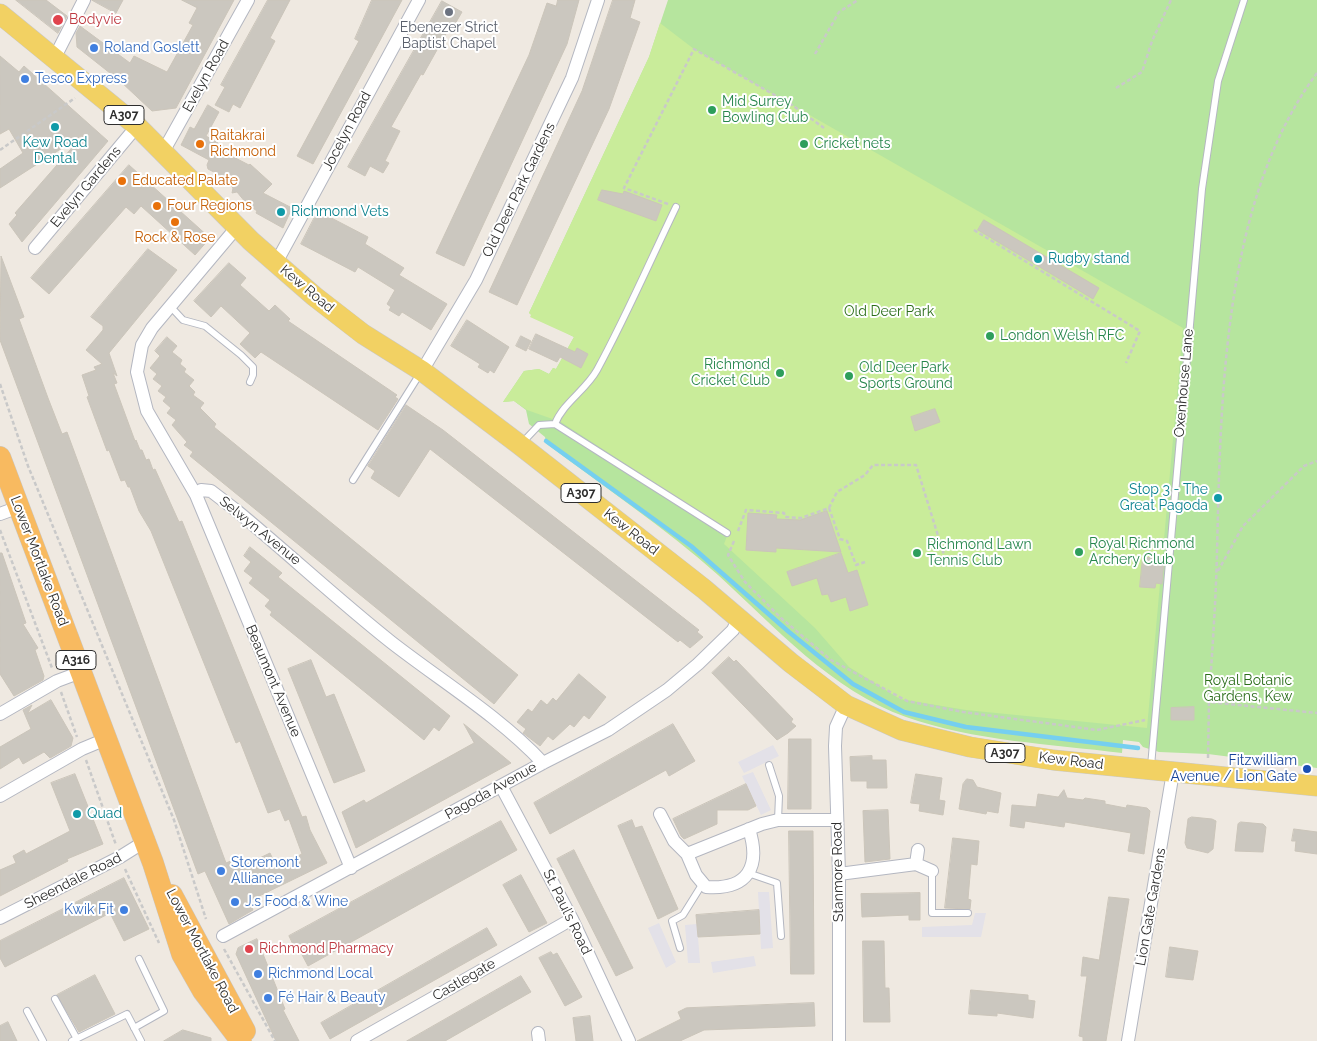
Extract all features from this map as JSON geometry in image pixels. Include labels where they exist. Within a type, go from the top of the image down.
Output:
[{"type":"highway","name":"Lower Mortlake Road","points":[[0,457],[9,510],[81,672],[153,863],[182,954],[203,991],[241,1041]]},
{"type":"highway","name":"Lower Mortlake Road","points":[[153,863],[196,937],[250,1041]]},
{"type":"main road","name":"Kew Road","points":[[0,14],[55,57],[137,126],[237,227],[314,296],[363,334],[422,371],[520,445],[697,584],[846,705],[901,730],[970,747],[1053,760],[1317,786]]},
{"type":"street","points":[[55,57],[84,0]]},
{"type":"street","name":"Evelyn Road","points":[[163,152],[248,0]]},
{"type":"street","name":"Jocelyn Road","points":[[276,263],[418,0]]},
{"type":"street","name":"Old Deer Park Gardens","points":[[422,371],[476,280],[572,78],[598,0]]},
{"type":"street","name":"Evelyn Gardens","points":[[35,248],[137,126]]},
{"type":"street","points":[[196,495],[147,410],[138,372],[142,345],[152,328],[237,227]]},
{"type":"street","name":"Selwyn Avenue","points":[[196,495],[202,490],[211,491],[238,511],[390,640],[490,717],[531,750],[543,763]]},
{"type":"street","name":"Beaumont Avenue","points":[[196,495],[351,868]]},
{"type":"street","name":"Pagoda Avenue","points":[[223,941],[351,868],[543,763],[608,730],[667,690],[733,630],[738,619]]},
{"type":"street","points":[[0,714],[57,681],[81,672]]},
{"type":"street","name":"Stanmore Road","points":[[839,1041],[839,874],[835,735],[839,718],[846,705]]},
{"type":"street","points":[[0,796],[82,749],[106,739]]},
{"type":"street","name":"Lion Gate Gardens","points":[[1128,1041],[1173,772]]},
{"type":"street","name":"St. Paul’s Road","points":[[501,786],[572,919],[629,1041]]},
{"type":"street","points":[[660,814],[674,841],[687,854],[696,875],[706,888],[721,888],[745,879],[754,864],[754,845],[749,829]]},
{"type":"street","points":[[687,854],[749,829],[778,820],[837,820]]},
{"type":"street","name":"Sheendale Road","points":[[0,918],[120,857],[144,842]]},
{"type":"street","points":[[916,864],[918,850]]},
{"type":"street","points":[[839,874],[916,864],[932,871]]},
{"type":"street","name":"Castlegate","points":[[357,1041],[572,919]]},
{"type":"lane","name":"Oxenhouse Lane","points":[[1150,770],[1202,188],[1218,82],[1244,0]]},
{"type":"lane","points":[[555,424],[558,416],[596,372],[676,207]]},
{"type":"lane","points":[[170,306],[183,320],[204,326],[245,359],[253,370],[250,382]]},
{"type":"lane","points":[[353,480],[422,371]]},
{"type":"lane","points":[[520,445],[539,425],[555,424],[727,533]]},
{"type":"lane","points":[[769,765],[779,796],[778,820]]},
{"type":"lane","points":[[932,871],[932,913],[968,913]]},
{"type":"lane","points":[[748,873],[777,883],[781,936]]},
{"type":"lane","points":[[680,948],[672,921],[683,915],[703,883]]},
{"type":"lane","points":[[134,1028],[164,1011],[139,959]]},
{"type":"lane","points":[[55,999],[74,1040],[127,1014],[141,1041]]},
{"type":"lane","points":[[27,1012],[43,1041]]},
{"type":"path","points":[[815,54],[840,12],[858,0]]},
{"type":"path","points":[[1116,88],[1142,72],[1152,41],[1171,0]]},
{"type":"path","points":[[676,207],[624,188],[694,49],[792,104],[824,128]]},
{"type":"path","points":[[1207,775],[1226,373],[1239,264],[1265,173],[1282,131],[1299,98],[1317,73]]},
{"type":"path","points":[[0,150],[90,87]]},
{"type":"path","points":[[974,230],[1140,332],[1126,363]]},
{"type":"path","points":[[0,384],[28,466],[174,820],[207,921]]},
{"type":"path","points":[[1216,573],[1243,526],[1304,466],[1317,460]]},
{"type":"path","points":[[946,558],[916,466],[873,465],[865,475],[837,492],[829,508],[801,518],[785,517],[784,513],[746,510],[728,555],[745,582],[781,618],[831,660],[907,701],[963,712],[1097,730],[1156,717]]},
{"type":"path","points":[[829,508],[840,539],[847,541],[856,565],[865,562]]},
{"type":"path","points":[[0,530],[82,749],[120,857],[160,945]]},
{"type":"path","points":[[1144,554],[1164,535],[1170,542]]},
{"type":"path","points":[[1209,702],[1317,713]]},
{"type":"path","points":[[223,941],[275,1041]]},
{"type":"shaded area","points":[[773,745],[779,756],[744,773],[738,762]]},
{"type":"shaded area","points":[[753,772],[771,810],[761,815],[742,776]]},
{"type":"shaded area","points":[[758,892],[769,892],[773,948],[761,949]]},
{"type":"shaded area","points":[[975,913],[986,913],[981,937],[922,937],[922,927],[972,925]]},
{"type":"shaded area","points":[[659,923],[676,962],[666,968],[648,928]]},
{"type":"shaded area","points":[[697,924],[700,963],[688,963],[685,925]]},
{"type":"shaded area","points":[[754,956],[756,966],[713,973],[711,962]]},
{"type":"green space","name":"Old Deer Park","points":[[668,0],[1317,0],[1317,768],[1208,754],[1159,752],[1143,747],[1139,742],[1123,740],[1122,753],[1013,741],[985,737],[932,725],[879,706],[829,674],[805,655],[697,557],[547,444],[545,437],[529,424],[526,410],[514,401],[503,402],[524,371],[539,369],[549,374],[553,368],[556,369],[574,337],[529,313],[649,57]]},
{"type":"green space","name":"Old Deer Park Sports Ground","points":[[660,23],[694,49],[1183,328],[1147,728],[966,710],[900,699],[849,667],[815,628],[724,544],[729,531],[561,422],[527,410],[514,401],[503,402],[524,371],[539,369],[549,374],[553,368],[556,369],[574,337],[530,317],[529,313],[649,57]]},
{"type":"building","points":[[16,0],[46,0],[67,16],[58,33]]},
{"type":"building","points":[[92,0],[123,0],[116,13]]},
{"type":"building","points":[[182,0],[234,0],[176,108],[152,111],[120,81],[77,47],[76,33],[80,26],[130,63],[134,56],[167,72],[193,25],[189,23],[197,8]]},
{"type":"building","points":[[268,0],[290,0],[270,38],[275,41],[240,108],[233,104],[229,112],[215,105],[225,87],[221,85]]},
{"type":"building","points":[[372,0],[402,0],[313,164],[297,156],[359,41],[355,39]]},
{"type":"building","points":[[558,0],[579,0],[567,44],[464,266],[436,253],[529,55],[547,3],[556,6]]},
{"type":"building","points":[[613,0],[635,0],[630,18],[640,22],[609,109],[517,305],[489,292],[582,91]]},
{"type":"building","points":[[442,1],[462,12],[455,24],[452,23],[391,127],[400,131],[385,161],[389,163],[383,173],[370,166],[365,176],[348,167]]},
{"type":"building","points":[[0,56],[19,72],[24,66],[108,141],[22,242],[9,224],[17,215],[15,213],[84,134],[0,188],[0,169],[23,153],[9,129],[0,134]]},
{"type":"building","points":[[208,105],[219,112],[206,136],[218,143],[216,148],[250,164],[272,184],[263,193],[292,208],[283,228],[256,213],[257,211],[246,203],[237,192],[232,193],[233,188],[230,185],[233,182],[208,169],[209,160],[181,145],[190,127],[194,129]]},
{"type":"building","points":[[129,165],[210,238],[195,255],[141,206],[134,214],[126,207],[49,294],[31,278]]},
{"type":"building","points":[[602,190],[623,194],[624,191],[662,205],[656,221],[598,200]]},
{"type":"building","points":[[318,211],[368,237],[365,244],[404,268],[399,275],[447,304],[431,330],[402,312],[399,316],[389,310],[391,307],[387,304],[395,290],[358,267],[355,272],[301,244]]},
{"type":"building","name":"Rugby stand","points":[[984,220],[1099,288],[1093,299],[978,230]]},
{"type":"building","points":[[148,249],[177,270],[109,353],[117,376],[113,373],[117,383],[114,384],[135,441],[140,450],[142,450],[146,460],[149,459],[153,470],[155,469],[179,522],[182,521],[302,817],[306,816],[310,830],[327,863],[249,901],[253,910],[229,924],[205,871],[198,874],[0,340],[1,256],[24,317],[19,319],[48,398],[62,434],[67,432],[226,863],[233,860],[237,869],[270,853],[276,866],[302,854],[289,819],[285,821],[280,809],[268,813],[240,741],[236,743],[151,531],[139,511],[130,487],[128,487],[125,480],[121,481],[109,450],[107,451],[87,397],[89,396],[82,375],[96,370],[94,367],[102,364],[86,350],[103,330],[103,326],[91,317]]},
{"type":"building","points":[[229,263],[246,278],[240,285],[269,311],[275,305],[290,319],[288,321],[397,395],[395,397],[398,399],[378,430],[261,352],[255,358],[240,344],[250,333],[221,306],[211,317],[194,301]]},
{"type":"building","points":[[467,320],[509,347],[494,373],[490,370],[488,373],[478,367],[480,364],[451,346]]},
{"type":"building","points":[[536,334],[575,352],[577,348],[588,354],[581,368],[560,357],[557,362],[529,349]]},
{"type":"building","points":[[521,336],[531,341],[526,351],[516,346]]},
{"type":"building","points":[[167,337],[177,346],[172,352],[182,360],[180,364],[186,369],[184,372],[194,380],[189,386],[195,392],[193,395],[204,403],[200,408],[216,424],[214,427],[518,675],[494,704],[190,456],[193,452],[184,445],[187,442],[172,425],[176,420],[167,413],[171,408],[163,401],[166,397],[158,391],[162,386],[153,379],[157,374],[150,368],[160,356],[155,351]]},
{"type":"building","points":[[406,405],[443,430],[699,630],[697,632],[703,637],[690,648],[680,640],[678,642],[430,449],[399,497],[371,478],[375,471],[368,466]]},
{"type":"building","points":[[935,409],[940,422],[915,431],[911,417]]},
{"type":"building","points":[[827,511],[841,552],[776,548],[776,552],[746,550],[748,513],[777,515],[776,519],[800,520]]},
{"type":"building","points":[[250,547],[282,573],[278,577],[450,716],[439,731],[434,727],[424,740],[270,615],[272,612],[265,606],[270,600],[249,583],[253,578],[244,571],[251,562],[244,556]]},
{"type":"building","points":[[0,553],[2,553],[26,623],[23,624],[38,648],[35,650],[44,676],[43,680],[14,696],[0,674]]},
{"type":"building","points":[[841,553],[848,573],[857,570],[868,605],[850,611],[846,597],[831,602],[828,594],[822,595],[817,578],[792,586],[787,572]]},
{"type":"building","points":[[1143,557],[1164,559],[1162,584],[1156,583],[1155,588],[1140,587]]},
{"type":"building","points":[[729,657],[734,662],[736,660],[793,719],[791,722],[796,726],[788,733],[777,740],[712,673]]},
{"type":"building","points":[[311,660],[326,697],[334,694],[365,771],[334,783],[288,669]]},
{"type":"building","points":[[579,674],[606,697],[589,719],[584,715],[574,727],[570,724],[553,740],[548,736],[540,746],[523,733],[526,729],[517,722],[528,709],[532,712],[541,700],[547,705],[553,698],[556,701]]},
{"type":"building","points":[[51,700],[73,738],[71,746],[50,758],[44,752],[23,764],[19,757],[0,769],[0,747],[31,729],[23,710],[32,705],[28,713]]},
{"type":"building","points":[[1194,707],[1194,720],[1171,720],[1171,708]]},
{"type":"building","points":[[464,724],[511,763],[356,848],[342,812],[364,800],[366,803],[474,743]]},
{"type":"building","points":[[673,724],[695,761],[669,776],[666,770],[550,834],[534,803]]},
{"type":"building","points":[[789,739],[811,739],[811,809],[788,809]]},
{"type":"building","points":[[872,756],[872,760],[886,760],[887,788],[867,788],[867,781],[851,781],[850,757]]},
{"type":"building","points":[[75,774],[103,844],[67,859],[68,861],[0,896],[0,870],[16,863],[13,856],[24,850],[26,854],[70,831],[51,783]]},
{"type":"building","points":[[916,774],[942,778],[939,800],[945,801],[943,815],[919,811],[920,804],[911,803]]},
{"type":"building","points":[[967,779],[973,780],[977,787],[1001,793],[998,813],[987,811],[986,814],[959,809],[963,784]]},
{"type":"building","points":[[746,784],[756,806],[748,810],[717,810],[717,824],[684,839],[681,836],[673,819]]},
{"type":"building","points":[[1064,790],[1067,798],[1105,801],[1105,804],[1126,808],[1127,805],[1147,808],[1150,811],[1144,854],[1128,851],[1131,833],[1065,822],[1064,827],[1025,821],[1024,828],[1010,826],[1012,805],[1036,807],[1038,794],[1058,797]]},
{"type":"building","points":[[888,810],[890,859],[865,862],[863,811]]},
{"type":"building","points":[[1192,817],[1216,821],[1213,849],[1208,853],[1187,848],[1185,843],[1188,819]]},
{"type":"building","points":[[632,820],[635,828],[642,826],[678,909],[658,919],[618,826]]},
{"type":"building","points":[[501,821],[517,850],[308,966],[300,951],[297,953],[289,936]]},
{"type":"building","points":[[1241,822],[1263,824],[1266,827],[1263,852],[1235,851],[1238,824]]},
{"type":"building","points":[[1294,829],[1317,832],[1317,854],[1295,851],[1296,841],[1292,841]]},
{"type":"building","points":[[789,831],[813,831],[814,974],[791,974]]},
{"type":"building","points":[[953,838],[979,841],[977,865],[971,864],[968,899],[971,900],[970,909],[945,908]]},
{"type":"building","points":[[574,850],[633,968],[616,976],[557,859]]},
{"type":"building","points":[[521,875],[547,923],[529,932],[503,885]]},
{"type":"building","points":[[124,878],[149,929],[124,941],[110,913],[5,967],[0,958],[0,941]]},
{"type":"building","points":[[920,893],[920,920],[909,920],[909,915],[862,917],[861,894]]},
{"type":"building","points":[[1109,897],[1129,899],[1106,1041],[1083,1041],[1083,1037],[1079,1036],[1087,976],[1081,976],[1083,957],[1099,960]]},
{"type":"building","points":[[759,910],[760,934],[698,937],[696,915]]},
{"type":"building","points":[[487,928],[497,945],[330,1039],[321,1023]]},
{"type":"building","points":[[257,939],[285,1009],[283,1010],[299,1041],[276,1041],[236,954],[238,948]]},
{"type":"building","points":[[863,941],[884,941],[885,988],[889,988],[890,1022],[864,1022]]},
{"type":"building","points":[[1170,947],[1198,951],[1193,980],[1166,977]]},
{"type":"building","points":[[551,952],[553,955],[557,953],[582,997],[565,1006],[539,958]]},
{"type":"building","points":[[95,975],[115,1014],[79,1032],[57,995]]},
{"type":"building","points":[[521,976],[531,992],[445,1041],[407,1041]]},
{"type":"building","points":[[971,990],[1028,995],[1028,1000],[1035,1001],[1033,1018],[997,1013],[997,1016],[969,1014]]},
{"type":"building","points":[[814,1003],[815,1026],[704,1030],[680,1041],[637,1041],[681,1019],[678,1012],[686,1008]]},
{"type":"building","points":[[590,1016],[593,1041],[576,1041],[573,1018]]},
{"type":"building","points":[[8,1022],[17,1041],[0,1041],[0,1026]]},
{"type":"building","points":[[183,1030],[211,1038],[211,1041],[164,1041]]},
{"type":"waterway","points":[[546,441],[691,546],[789,632],[853,684],[904,712],[966,727],[1138,748]]},
{"type":"place","name":"Ebenezer Strict Baptist Chapel","points":[[449,12]]},
{"type":"place","name":"Bodyvie","points":[[58,20]]},
{"type":"place","name":"Roland Goslett","points":[[94,48]]},
{"type":"place","name":"Tesco Express","points":[[25,79]]},
{"type":"place","name":"Mid Surrey Bowling Club","points":[[712,110]]},
{"type":"place","name":"Kew Road Dental","points":[[55,127]]},
{"type":"place","name":"Raitakrai Richmond","points":[[200,144]]},
{"type":"place","name":"Cricket nets","points":[[804,144]]},
{"type":"place","name":"Educated Palate","points":[[122,181]]},
{"type":"place","name":"Four Regions","points":[[157,206]]},
{"type":"place","name":"Richmond Vets","points":[[281,212]]},
{"type":"place","name":"Rock & Rose","points":[[175,222]]},
{"type":"place","name":"Rugby stand","points":[[1038,259]]},
{"type":"place","name":"London Welsh RFC","points":[[990,336]]},
{"type":"place","name":"Richmond Cricket Club","points":[[780,373]]},
{"type":"place","name":"Old Deer Park Sports Ground","points":[[849,376]]},
{"type":"place","name":"Stop 3 - The Great Pagoda","points":[[1218,498]]},
{"type":"place","name":"Royal Richmond Archery Club","points":[[1079,552]]},
{"type":"place","name":"Richmond Lawn Tennis Club","points":[[917,553]]},
{"type":"place","name":"Fitzwilliam Avenue / Lion Gate","points":[[1307,769]]},
{"type":"place","name":"Quad","points":[[77,814]]},
{"type":"place","name":"Storemont Alliance","points":[[221,871]]},
{"type":"place","name":"J.s Food & Wine","points":[[235,902]]},
{"type":"place","name":"Kwik Fit","points":[[124,910]]},
{"type":"place","name":"Richmond Pharmacy","points":[[249,949]]},
{"type":"place","name":"Richmond Local","points":[[258,974]]},
{"type":"place","name":"Fé Hair & Beauty","points":[[268,998]]},
{"type":"park label","name":"Royal Botanic Gardens, Kew","points":[[1248,690]]}]
